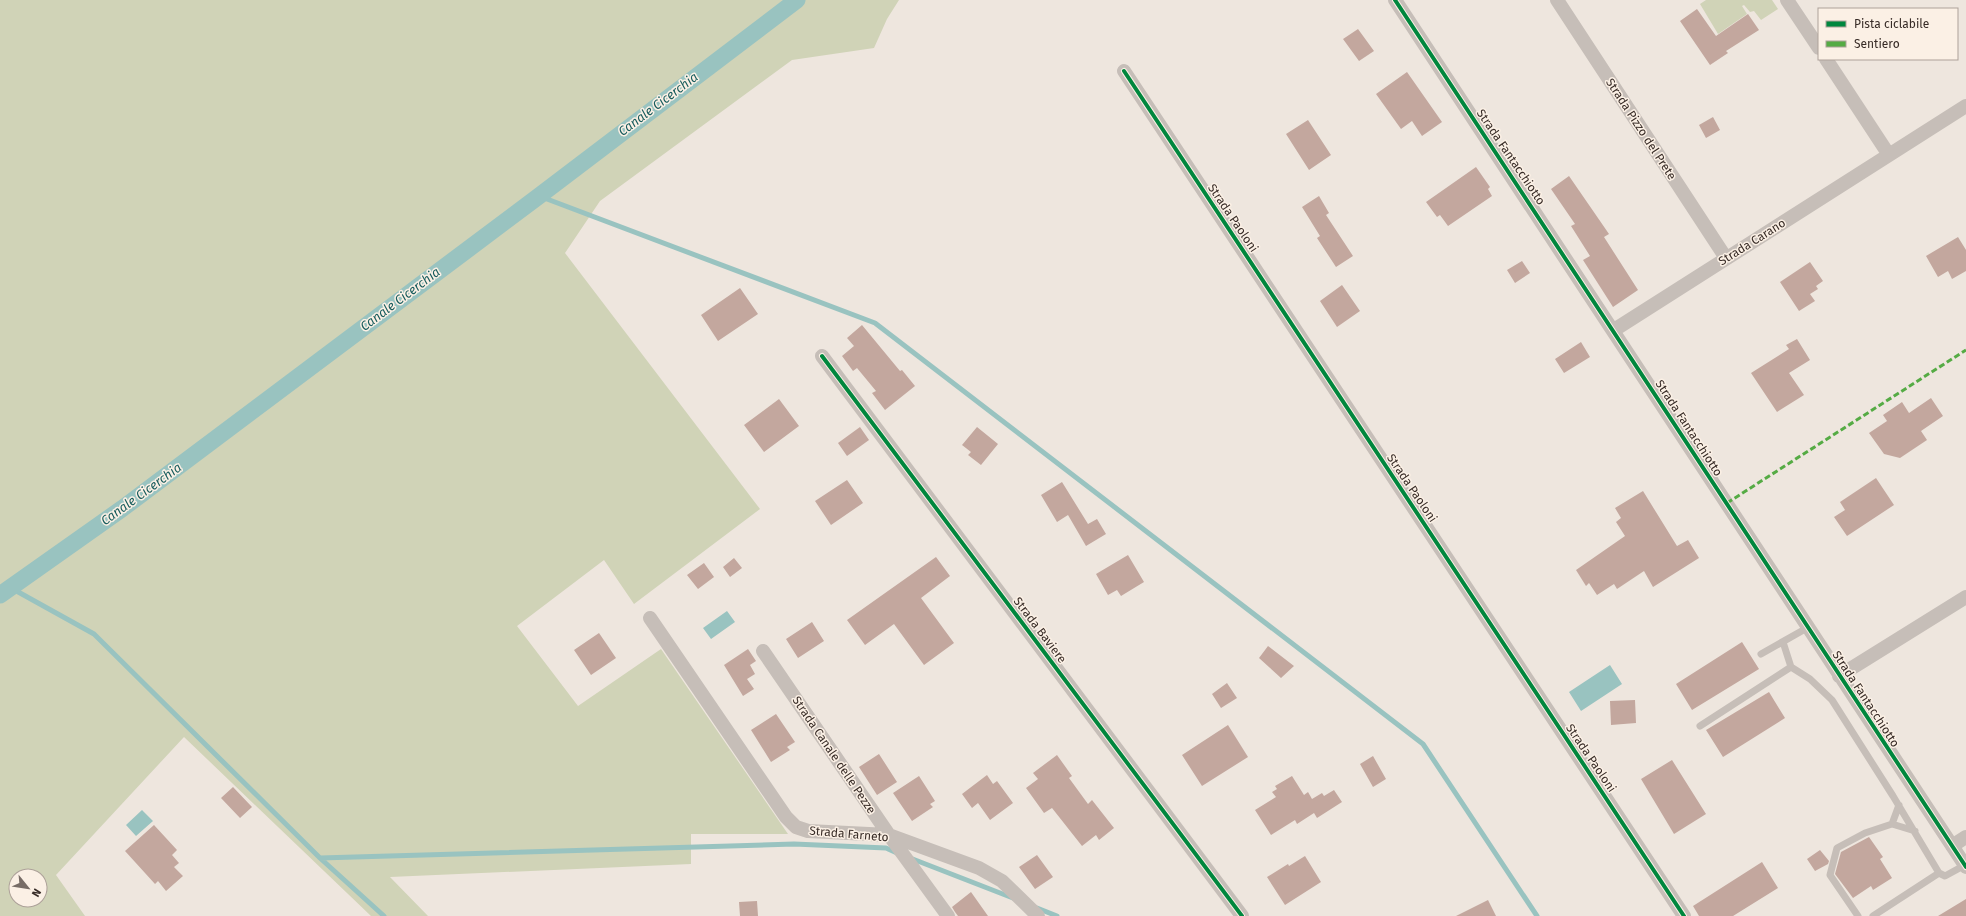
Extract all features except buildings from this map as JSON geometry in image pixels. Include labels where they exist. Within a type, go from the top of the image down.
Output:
[{"type":"street","name":"Strada Fantacchiotto","points":[[1395,0],[1614,330],[1839,676],[1965,866]]},
{"type":"street","name":"Strada Pizzo del Prete","points":[[1557,0],[1726,258]]},
{"type":"street","points":[[1787,0],[1818,46]]},
{"type":"street","points":[[1827,60],[1890,155]]},
{"type":"street","name":"Strada Paoloni","points":[[1124,71],[1684,916]]},
{"type":"street","name":"Strada Carano","points":[[1614,330],[1966,106]]},
{"type":"street","name":"Strada Baviere","points":[[822,356],[1242,916]]},
{"type":"street","points":[[1839,676],[1966,598]]},
{"type":"street","name":"Strada Farneto","points":[[650,618],[791,822],[802,830],[812,832],[889,835],[985,870],[997,876],[1038,916]]},
{"type":"street","name":"Strada Canale delle Pezze","points":[[763,651],[889,835],[948,916]]},
{"type":"street","points":[[1952,846],[1966,837]]},
{"type":"lane","points":[[1761,654],[1808,628]]},
{"type":"lane","points":[[1783,642],[1791,667],[1810,679],[1832,700],[1899,805],[1939,873],[1945,876],[1965,866]]},
{"type":"lane","points":[[1700,726],[1791,667]]},
{"type":"lane","points":[[1892,824],[1899,805]]},
{"type":"lane","points":[[1858,916],[1830,875],[1836,848],[1865,833],[1892,824],[1914,831]]},
{"type":"lane","points":[[1873,916],[1939,873]]},
{"type":"green space","points":[[0,0],[899,0],[887,19],[874,48],[792,60],[600,201],[565,253],[760,509],[634,604],[604,560],[517,626],[578,706],[661,649],[788,834],[691,834],[691,864],[390,877],[428,916],[371,916],[184,737],[56,875],[85,916],[0,916]]},
{"type":"green space","points":[[1706,0],[1772,0],[1778,9],[1761,20],[1754,11],[1750,12],[1744,5],[1742,6],[1747,14],[1718,34],[1700,4]]},
{"type":"water","points":[[727,611],[735,622],[711,639],[703,628]]},
{"type":"water","points":[[1610,665],[1622,684],[1581,711],[1569,692]]},
{"type":"water","points":[[142,810],[153,821],[136,836],[126,825]]},
{"type":"waterway","name":"Canale Cicerchia","points":[[0,595],[123,508],[539,196],[797,0]]},
{"type":"waterway","points":[[539,196],[875,323],[1423,744],[1537,916]]},
{"type":"waterway","points":[[11,588],[94,634],[320,858],[384,916]]},
{"type":"waterway","points":[[320,858],[794,844],[886,848],[897,853]]},
{"type":"waterway","points":[[910,858],[1013,898]]},
{"type":"waterway","points":[[1037,908],[1057,916]]},
{"type":"marked path","points":[[1727,503],[1966,350]]},
{"type":"cycle path","points":[[1395,0],[1966,867]]},
{"type":"cycle path","points":[[1124,71],[1684,916]]},
{"type":"cycle path","points":[[822,356],[1242,916]]}]
